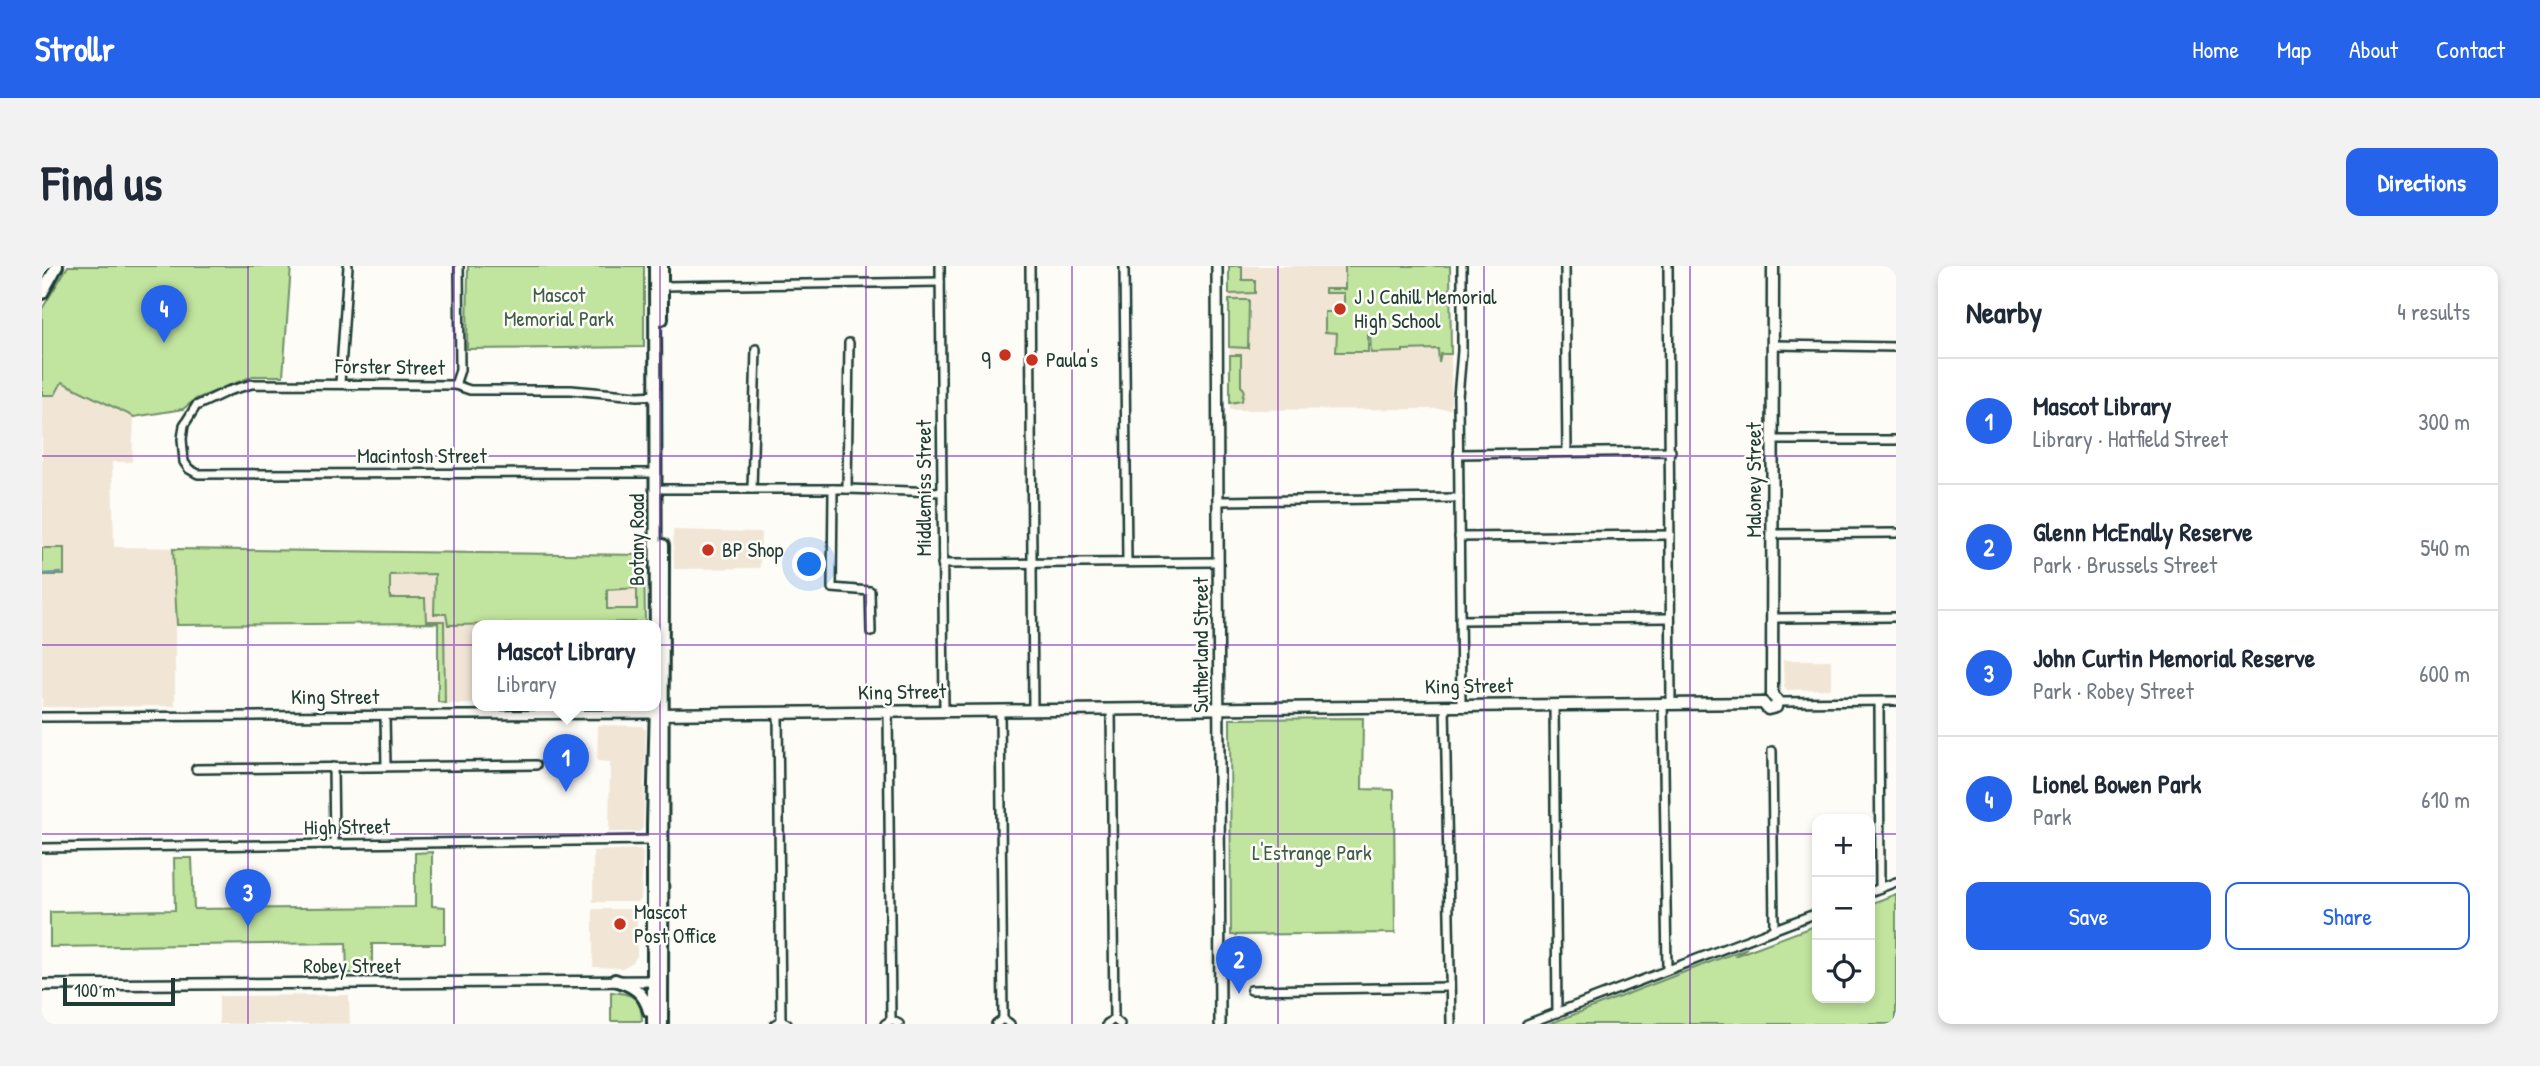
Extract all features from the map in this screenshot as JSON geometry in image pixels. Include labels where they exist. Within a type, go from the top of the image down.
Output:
[{"type":"main road","points":[[42,293],[57,266]]},
{"type":"main road","name":"Botany Road","points":[[654,266],[658,620]]},
{"type":"main road","name":"Botany Road","points":[[661,620],[662,266]]},
{"type":"main road","name":"Maloney Street","points":[[1773,266],[1775,699]]},
{"type":"main road","name":"King Street","points":[[659,714],[1763,703],[1766,696],[1775,699]]},
{"type":"main road","name":"Botany Road","points":[[652,1024],[657,981],[659,711]]},
{"type":"main road","name":"Botany Road","points":[[659,711],[653,840],[657,981],[662,1024]]},
{"type":"main road","points":[[615,980],[640,993],[647,1002],[652,1024]]},
{"type":"street","points":[[340,383],[348,266]]},
{"type":"street","points":[[455,384],[460,370],[460,266]]},
{"type":"street","name":"Middlemiss Street","points":[[940,266],[944,710]]},
{"type":"street","points":[[1030,266],[1033,710]]},
{"type":"street","points":[[1125,266],[1126,562]]},
{"type":"street","name":"Sutherland Street","points":[[1217,266],[1220,1024]]},
{"type":"street","points":[[1461,705],[1458,454],[1462,266]]},
{"type":"street","points":[[1565,266],[1567,452]]},
{"type":"street","points":[[1667,970],[1671,451],[1668,266]]},
{"type":"street","points":[[662,286],[940,282]]},
{"type":"street","points":[[847,489],[849,343]]},
{"type":"street","points":[[1773,345],[1896,347]]},
{"type":"street","points":[[752,489],[757,349]]},
{"type":"street","name":"Forster Street","points":[[189,469],[183,456],[184,425],[190,412],[204,401],[252,384],[455,384],[470,390],[571,390],[656,395]]},
{"type":"street","points":[[1773,440],[1896,440]]},
{"type":"street","points":[[1458,454],[1671,451]]},
{"type":"street","name":"Macintosh Street","points":[[189,469],[205,474],[656,473]]},
{"type":"street","points":[[663,489],[942,492]]},
{"type":"street","points":[[833,489],[832,588],[870,591],[871,632]]},
{"type":"street","points":[[1218,501],[1459,498]]},
{"type":"street","points":[[1773,534],[1896,533]]},
{"type":"street","points":[[1459,537],[1670,535]]},
{"type":"street","points":[[942,564],[1218,562]]},
{"type":"street","points":[[1773,618],[1896,617]]},
{"type":"street","points":[[1460,620],[1670,618]]},
{"type":"street","points":[[1775,699],[1896,701]]},
{"type":"street","points":[[1879,702],[1880,888]]},
{"type":"street","points":[[1554,704],[1557,1013]]},
{"type":"street","points":[[1446,705],[1451,1024]]},
{"type":"street","points":[[1111,709],[1114,1022]]},
{"type":"street","points":[[1000,710],[1003,1022]]},
{"type":"street","points":[[888,711],[892,1023]]},
{"type":"street","points":[[778,713],[781,1023]]},
{"type":"street","name":"King Street","points":[[42,717],[659,714]]},
{"type":"street","points":[[385,716],[386,766]]},
{"type":"street","points":[[1772,751],[1774,929]]},
{"type":"street","points":[[196,769],[536,765]]},
{"type":"street","points":[[333,767],[334,844]]},
{"type":"street","name":"High Street","points":[[42,848],[653,840]]},
{"type":"street","points":[[1875,890],[1896,882]]},
{"type":"street","points":[[1527,1024],[1812,914]]},
{"type":"street","name":"Robey Street","points":[[42,985],[657,981]]},
{"type":"street","points":[[1251,990],[1450,987]]},
{"type":"shaded area","name":"J J Cahill Memorial High School","points":[[1229,266],[1451,266],[1451,409],[1230,410]]},
{"type":"shaded area","points":[[61,382],[134,417],[132,462],[112,462],[114,547],[645,554],[645,620],[472,620],[472,704],[438,704],[438,623],[175,625],[175,706],[42,707],[42,395],[55,394]]},
{"type":"shaded area","points":[[673,530],[761,532],[760,568],[674,569]]},
{"type":"shaded area","points":[[1783,660],[1831,660],[1831,689],[1787,690],[1784,686]]},
{"type":"shaded area","points":[[598,725],[642,726],[646,730],[643,828],[639,832],[609,832],[610,762],[597,761]]},
{"type":"shaded area","points":[[640,849],[643,852],[641,899],[637,902],[593,902],[593,851]]},
{"type":"shaded area","points":[[593,909],[637,909],[637,956],[633,962],[623,968],[593,967]]},
{"type":"shaded area","points":[[349,995],[350,1024],[219,1024],[219,996]]},
{"type":"green space","points":[[68,266],[291,266],[283,376],[253,376],[196,399],[183,409],[134,417],[62,382],[55,395],[42,395],[42,309]]},
{"type":"green space","name":"Mascot Memorial Park","points":[[468,266],[644,266],[644,347],[467,349]]},
{"type":"green space","points":[[1229,266],[1242,266],[1242,280],[1255,280],[1255,293],[1229,294]]},
{"type":"green space","points":[[1345,266],[1450,266],[1451,354],[1441,354],[1439,363],[1438,349],[1371,353],[1370,333],[1368,352],[1336,352],[1337,333],[1325,332],[1325,312],[1344,312],[1344,293],[1325,293],[1325,289],[1345,289]]},
{"type":"green space","points":[[1229,300],[1249,300],[1248,348],[1229,347]]},
{"type":"green space","points":[[1230,355],[1241,355],[1241,386],[1244,389],[1242,401],[1230,403]]},
{"type":"green space","points":[[42,548],[64,548],[64,575],[42,575]]},
{"type":"green space","points":[[173,549],[644,555],[645,620],[472,620],[472,625],[448,625],[446,614],[434,614],[435,574],[390,575],[390,598],[425,598],[426,621],[444,621],[445,703],[438,702],[438,623],[177,625]],"holes":[[[637,588],[637,609],[607,609],[607,590]]]},
{"type":"green space","name":"L'Estrange Park","points":[[1363,718],[1362,789],[1394,790],[1395,933],[1231,935],[1230,719]]},
{"type":"green space","points":[[432,852],[432,906],[445,907],[445,944],[372,944],[372,973],[347,973],[346,943],[50,947],[50,912],[175,910],[174,858],[192,858],[194,909],[415,907],[415,853]]},
{"type":"green space","points":[[1896,894],[1896,1024],[1549,1024],[1747,948],[1734,956],[1812,927],[1812,1003],[1875,1003],[1875,902]]},
{"type":"green space","points":[[611,992],[635,999],[642,1013],[642,1021],[611,1021]]},
{"type":"waterway","points":[[42,574],[61,573]]},
{"type":"place","name":"J J Cahill Memorial High School","points":[[1340,309]]},
{"type":"place","name":"Lionel Bowen Park","points":[[164,343]]},
{"type":"place","name":"q","points":[[1005,355]]},
{"type":"place","name":"Paula's","points":[[1032,360]]},
{"type":"place","name":"BP Shop","points":[[708,550]]},
{"type":"place","name":"Mascot Library","points":[[566,792]]},
{"type":"place","name":"Mascot Post Office","points":[[620,924]]},
{"type":"place","name":"John Curtin Memorial Reserve","points":[[248,927]]},
{"type":"place","name":"Glenn McEnally Reserve","points":[[1239,994]]}]
